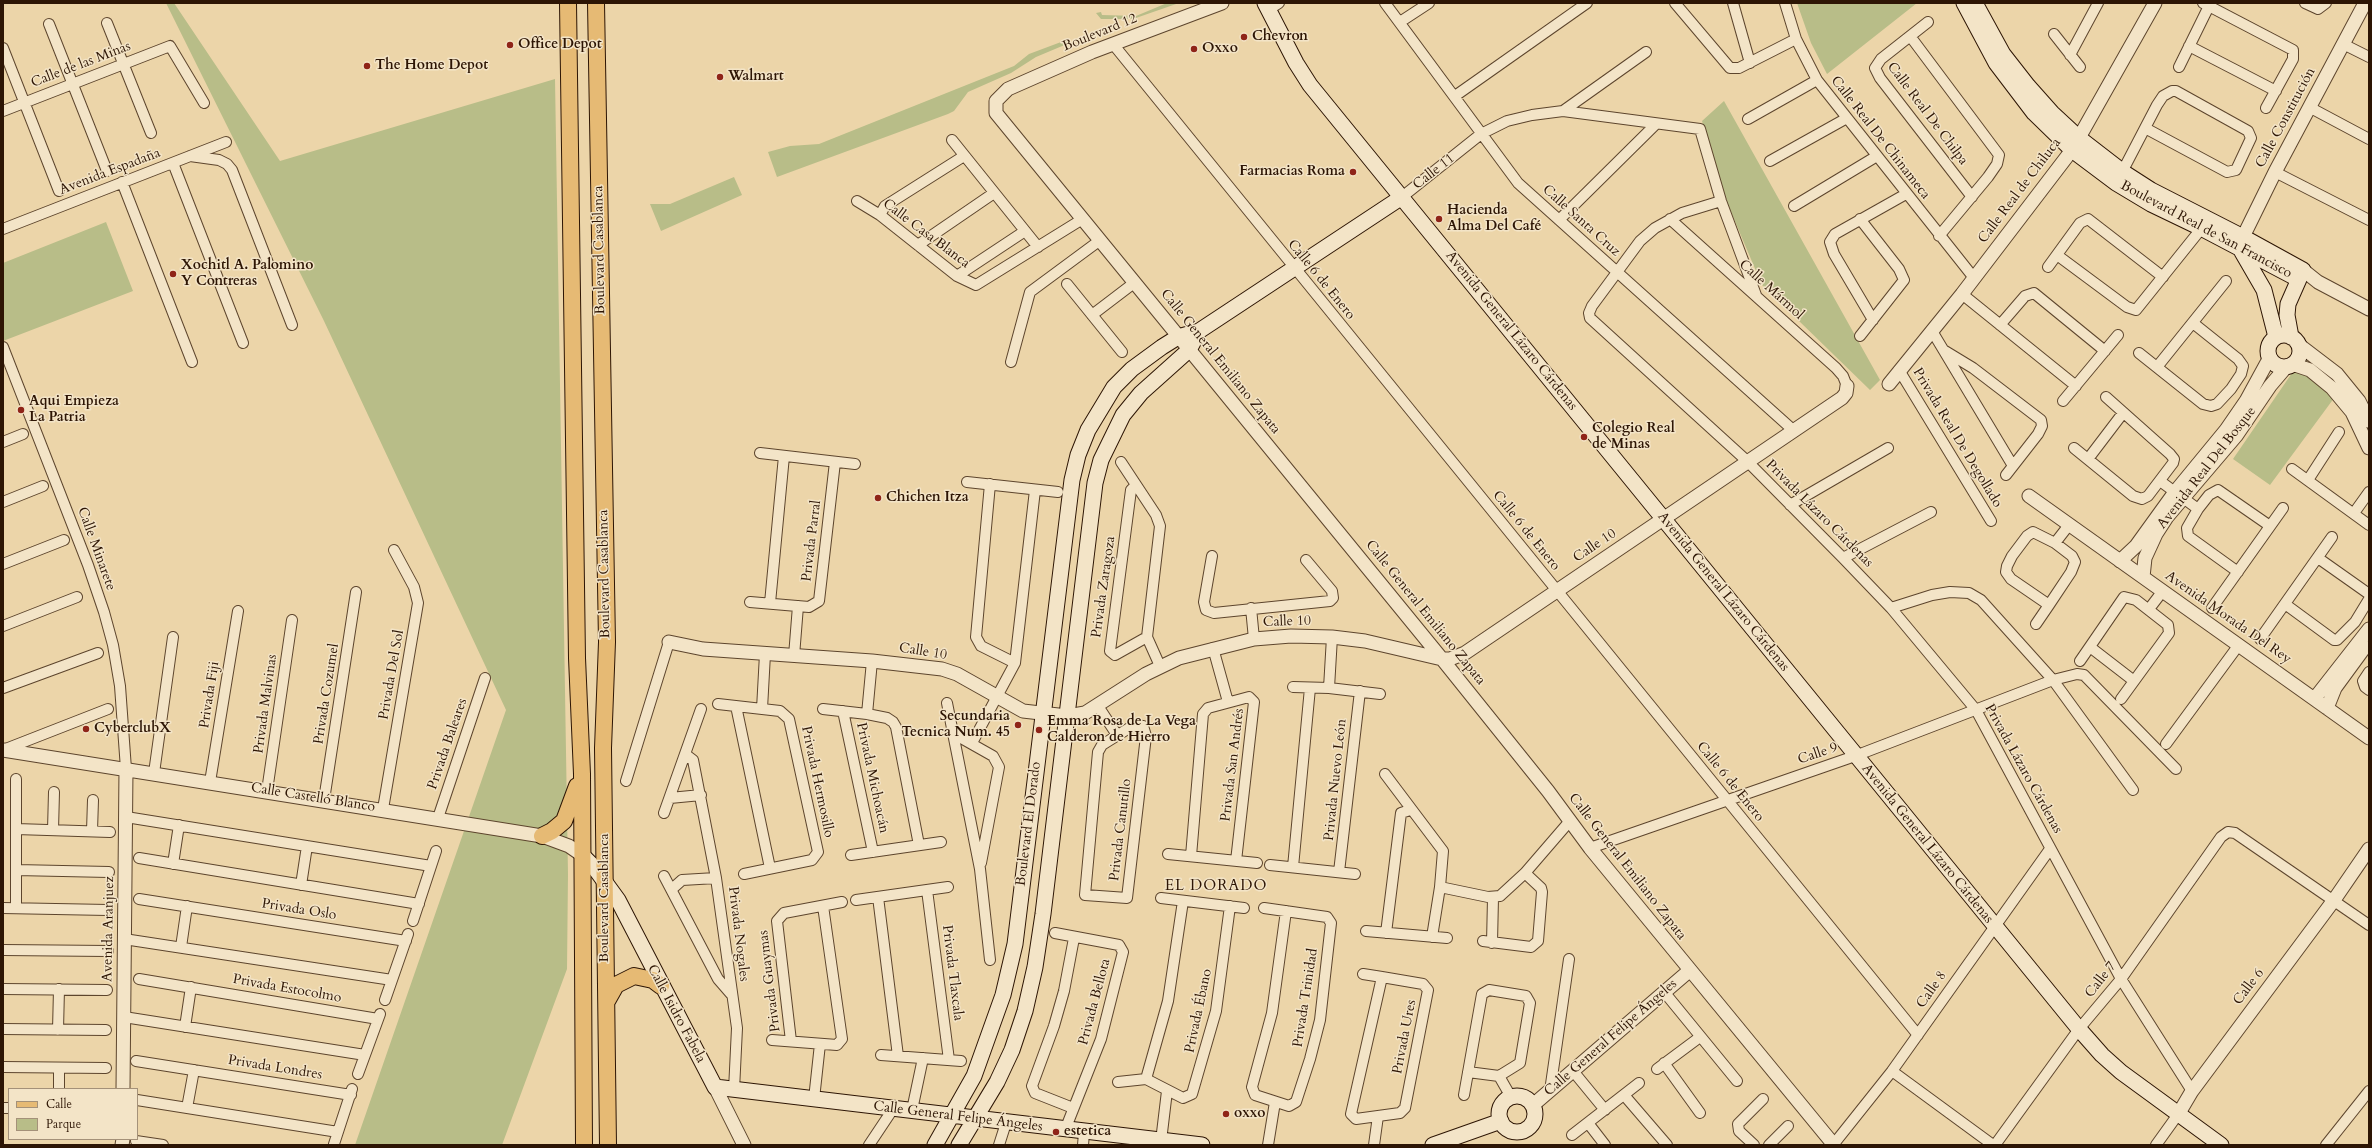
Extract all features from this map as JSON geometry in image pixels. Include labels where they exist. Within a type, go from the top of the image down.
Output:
[{"type":"main road","name":"Boulevard Casablanca","points":[[568,3],[577,658],[582,774],[584,1145]]},
{"type":"main road","name":"Boulevard Casablanca","points":[[596,3],[607,642],[603,748],[606,883],[608,1145]]},
{"type":"main road","name":"Boulevard Real de San Francisco","points":[[1964,3],[1996,63],[2034,113],[2120,178],[2151,190],[2206,224],[2301,275]]},
{"type":"main road","name":"Boulevard Real de San Francisco","points":[[1975,3],[2003,54],[2076,144]]},
{"type":"main road","name":"Avenida General Lázaro Cárdenas","points":[[1271,5],[1296,63],[1310,85],[1664,518],[1855,756],[2079,1029],[2102,1055],[2121,1072],[2221,1145]]},
{"type":"main road","name":"Calle 11","points":[[1178,337],[1199,331],[1402,197]]},
{"type":"main road","points":[[2242,243],[2264,290],[2276,337]]},
{"type":"main road","points":[[2295,341],[2281,335],[2276,337],[2269,346],[2270,357],[2277,365],[2290,365],[2299,355],[2295,341],[2287,315],[2290,299],[2301,275]]},
{"type":"main road","name":"Calle 11","points":[[1189,350],[1199,331]]},
{"type":"main road","name":"Boulevard El Dorado","points":[[935,1145],[953,1116],[974,1076],[1003,995],[1015,944],[1042,714],[1072,480],[1078,454],[1100,408],[1114,387],[1132,369],[1178,337]]},
{"type":"main road","name":"Boulevard El Dorado","points":[[959,1145],[976,1119],[1012,1050],[1025,1011],[1033,974],[1043,914],[1095,483],[1101,460],[1123,415],[1141,393],[1189,350]]},
{"type":"main road","points":[[542,836],[552,831],[564,821],[568,814],[582,774]]},
{"type":"main road","name":"Calle Castelló Blanco","points":[[582,855],[606,883]]},
{"type":"main road","name":"Calle Isidro Fabela","points":[[606,883],[618,900],[661,986],[715,1087]]},
{"type":"main road","points":[[606,1002],[616,985],[629,978],[644,976],[661,986]]},
{"type":"main road","name":"Calle General Felipe Ángeles","points":[[715,1087],[1065,1130],[1084,1139],[1161,1141],[1202,1145]]},
{"type":"main road","points":[[1511,1097],[1524,1097],[1533,1105],[1535,1111],[1534,1122],[1526,1130],[1514,1138],[1501,1121],[1500,1109],[1506,1100],[1511,1097]]},
{"type":"main road","points":[[1433,1145],[1501,1121]]},
{"type":"street","name":"Boulevard 12","points":[[996,101],[1008,90],[1113,44],[1222,3]]},
{"type":"street","name":"Calle Santa Cruz","points":[[1385,3],[1518,183],[1793,430]]},
{"type":"street","points":[[1400,22],[1429,3]]},
{"type":"street","points":[[1455,96],[1587,3]]},
{"type":"street","points":[[1675,3],[1721,60],[1734,69],[1750,63],[1796,39]]},
{"type":"street","points":[[1733,3],[1750,63]]},
{"type":"street","name":"Calle Real De Chinameca","points":[[1785,3],[1796,39],[1817,80],[1939,236],[1974,278]]},
{"type":"street","points":[[2070,55],[2098,3]]},
{"type":"street","points":[[2305,3],[2318,9],[2326,3]]},
{"type":"street","name":"Calle Constitución","points":[[2242,243],[2275,172],[2365,3]]},
{"type":"street","points":[[2179,67],[2206,5],[2292,50],[2293,59],[2266,108]]},
{"type":"street","name":"Calle Real de Chiluca","points":[[1889,384],[1962,294],[2076,144],[2150,6]]},
{"type":"street","name":"Calle Real De Chilpa","points":[[1928,22],[1881,59],[1875,66],[1876,71],[1972,197]]},
{"type":"street","points":[[107,23],[151,133]]},
{"type":"street","points":[[50,24],[107,171]]},
{"type":"street","points":[[2054,34],[2080,67]]},
{"type":"street","points":[[1910,36],[1999,156],[1997,164],[1972,197],[1939,236]]},
{"type":"street","name":"Calle 6 de Enero","points":[[1113,44],[1293,269],[1558,591],[1918,1035]]},
{"type":"street","points":[[2344,44],[2369,57]]},
{"type":"street","name":"Calle de las Minas","points":[[3,110],[170,46],[204,102]]},
{"type":"street","points":[[2189,46],[2276,91]]},
{"type":"street","points":[[3,48],[59,192]]},
{"type":"street","points":[[1563,110],[1646,52]]},
{"type":"street","points":[[1748,119],[1817,80]]},
{"type":"street","points":[[2120,178],[2145,128],[2163,96],[2172,91],[2176,91],[2249,133],[2251,141],[2236,170],[2231,173],[2224,172],[2145,128]]},
{"type":"street","name":"Calle General Emiliano Zapata","points":[[996,101],[995,108],[1000,119],[1081,220],[1442,659],[1548,791],[1590,848],[1689,971],[1833,1145]]},
{"type":"street","points":[[2309,107],[2369,139]]},
{"type":"street","name":"Calle 11","points":[[1402,197],[1481,134],[1507,121],[1532,114],[1563,110],[1700,129],[1721,202]]},
{"type":"street","points":[[1770,160],[1847,118]]},
{"type":"street","points":[[1559,220],[1656,124]]},
{"type":"street","points":[[952,140],[1038,247]]},
{"type":"street","name":"Avenida Espadaña","points":[[3,229],[226,142]]},
{"type":"street","points":[[189,156],[218,160],[227,164],[232,170],[292,325]]},
{"type":"street","points":[[880,215],[885,206],[964,156]]},
{"type":"street","points":[[1794,206],[1877,156]]},
{"type":"street","points":[[172,163],[243,343]]},
{"type":"street","points":[[2275,172],[2369,220]]},
{"type":"street","points":[[122,182],[192,362]]},
{"type":"street","points":[[918,245],[994,193]]},
{"type":"street","points":[[1873,320],[1832,250],[1830,242],[1835,234],[1906,194]]},
{"type":"street","name":"Calle Casa Blanca","points":[[857,201],[880,215],[957,276],[971,284],[981,284],[1081,220]]},
{"type":"street","points":[[1617,272],[1640,241],[1655,228],[1670,219],[1695,208],[1721,202],[1756,295]]},
{"type":"street","name":"Calle Mármol","points":[[1670,219],[1836,368],[1843,376],[1846,386]]},
{"type":"street","points":[[1860,219],[1904,277],[1900,286],[1860,336]]},
{"type":"street","points":[[2048,267],[2080,223],[2091,219],[2163,277]]},
{"type":"street","points":[[2057,255],[2132,310],[2140,307],[2206,224]]},
{"type":"street","points":[[957,276],[1025,231]]},
{"type":"street","points":[[1011,362],[1030,292],[1099,241]]},
{"type":"street","name":"Privada Lázaro Cárdenas","points":[[1617,272],[1592,306],[1589,316],[1748,462],[1843,558],[1891,608],[1976,710],[2121,979],[2192,1091]]},
{"type":"street","name":"Boulevard Real de San Francisco","points":[[2301,275],[2318,282],[2369,309]]},
{"type":"street","points":[[2157,367],[2226,282]]},
{"type":"street","points":[[1092,315],[1134,283]]},
{"type":"street","points":[[1067,284],[1122,352]]},
{"type":"street","points":[[2000,325],[2025,296],[2034,293],[2105,350]]},
{"type":"street","points":[[1962,294],[2076,386]]},
{"type":"street","points":[[2139,353],[2207,406],[2217,404],[2231,389],[2243,369],[2241,362],[2193,323]]},
{"type":"street","points":[[1932,331],[2013,466]]},
{"type":"street","points":[[2063,401],[2118,335]]},
{"type":"street","points":[[2295,341],[2337,374],[2357,409],[2369,448]]},
{"type":"street","name":"Calle Minarete","points":[[3,348],[88,565],[104,612],[113,645],[120,686],[126,769]]},
{"type":"street","points":[[1945,351],[1973,368],[2041,420],[2041,429],[2006,475]]},
{"type":"street","name":"Avenida Real Del Bosque","points":[[2251,404],[2270,357]]},
{"type":"street","points":[[2290,365],[2300,366],[2320,377],[2369,421]]},
{"type":"street","name":"Avenida Real Del Bosque","points":[[2120,561],[2179,495],[2214,446],[2251,404],[2290,365]]},
{"type":"street","name":"Privada Real De Degollado","points":[[1899,370],[1991,521]]},
{"type":"street","name":"Calle 10","points":[[669,642],[703,649],[872,661],[942,669],[957,674],[1023,711],[1067,716],[1078,716],[1098,706],[1160,666],[1213,648],[1254,639],[1291,636],[1332,637],[1365,641],[1442,659],[1450,659],[1465,653],[1842,398],[1846,393],[1846,386]]},
{"type":"street","points":[[2231,389],[2251,404]]},
{"type":"street","points":[[2074,448],[2140,499],[2148,496],[2174,461],[2170,454],[2106,398]]},
{"type":"street","points":[[2088,459],[2123,414]]},
{"type":"street","points":[[2308,480],[2340,432]]},
{"type":"street","points":[[3,442],[23,434]]},
{"type":"street","points":[[1790,505],[1888,448]]},
{"type":"street","points":[[760,453],[855,464]]},
{"type":"street","points":[[770,603],[784,456]]},
{"type":"street","name":"Privada Parral","points":[[750,602],[809,607],[819,601],[835,462]]},
{"type":"street","points":[[1121,462],[1156,515],[1160,526],[1147,637],[1160,666]]},
{"type":"street","points":[[2292,469],[2369,524]]},
{"type":"street","points":[[2160,481],[2198,509]]},
{"type":"street","points":[[967,482],[1058,492]]},
{"type":"street","points":[[990,484],[976,637],[981,646],[1015,663]]},
{"type":"street","name":"Privada Zaragoza","points":[[1136,485],[1131,490],[1110,652],[1115,655],[1147,637]]},
{"type":"street","points":[[3,502],[43,486]]},
{"type":"street","points":[[972,743],[1015,663],[1035,490]]},
{"type":"street","points":[[2238,572],[2191,539],[2187,534],[2189,524],[2198,509],[2209,495],[2218,490],[2270,526]]},
{"type":"street","points":[[2354,513],[2369,492]]},
{"type":"street","name":"Avenida Real Del Bosque","points":[[2143,577],[2148,548],[2179,495]]},
{"type":"street","name":"Avenida Morada Del Rey","points":[[2028,496],[2238,646],[2315,698],[2369,738]]},
{"type":"street","points":[[2212,608],[2283,508]]},
{"type":"street","points":[[1843,558],[1931,512]]},
{"type":"street","points":[[2055,543],[2069,525]]},
{"type":"street","points":[[2036,624],[2049,605],[2071,572],[2075,562],[2072,556],[2055,543],[2033,532],[2027,536],[2012,556],[2006,572],[2011,579],[2049,605]]},
{"type":"street","points":[[2260,639],[2332,537]]},
{"type":"street","points":[[3,564],[64,540]]},
{"type":"street","name":"Privada Del Sol","points":[[383,809],[418,603],[414,587],[394,550]]},
{"type":"street","points":[[1212,556],[1204,602],[1206,610],[1214,613],[1251,608],[1326,602],[1333,598],[1332,591],[1306,560]]},
{"type":"street","points":[[2318,558],[2369,594]]},
{"type":"street","name":"Privada Cozumel","points":[[324,800],[356,592]]},
{"type":"street","points":[[1891,608],[1932,594],[1950,592],[1969,593],[1981,600],[2053,680],[2133,790]]},
{"type":"street","points":[[2149,609],[2162,592]]},
{"type":"street","points":[[3,626],[77,597]]},
{"type":"street","points":[[2080,661],[2124,597],[2132,598],[2149,609],[2168,625],[2170,630],[2121,699]]},
{"type":"street","points":[[2285,604],[2334,640],[2341,638],[2355,622],[2369,599]]},
{"type":"street","points":[[794,656],[798,606]]},
{"type":"street","points":[[1251,608],[1254,639]]},
{"type":"street","name":"Privada Fiji","points":[[210,782],[238,611]]},
{"type":"street","name":"Privada Malvinas","points":[[267,791],[292,620]]},
{"type":"street","points":[[2327,708],[2335,688],[2364,648],[2369,629],[2355,622]]},
{"type":"street","points":[[154,773],[174,637]]},
{"type":"street","points":[[1329,688],[1332,637]]},
{"type":"street","points":[[626,781],[669,642]]},
{"type":"street","points":[[2166,744],[2238,646]]},
{"type":"street","points":[[2090,647],[2134,681]]},
{"type":"street","name":"Privada San Andrés","points":[[1213,648],[1228,702]]},
{"type":"street","points":[[2315,698],[2364,648]]},
{"type":"street","points":[[3,688],[98,653]]},
{"type":"street","points":[[762,708],[765,654]]},
{"type":"street","name":"Privada Michoacán","points":[[867,714],[872,661]]},
{"type":"street","points":[[2369,672],[2363,680],[2365,687],[2369,690]]},
{"type":"street","name":"Calle 9","points":[[1590,848],[1855,756],[2053,680],[2077,674],[2084,675],[2176,769]]},
{"type":"street","name":"Privada Baleares","points":[[438,818],[485,678]]},
{"type":"street","points":[[1293,687],[1329,688],[1380,694]]},
{"type":"street","points":[[1293,867],[1310,688]]},
{"type":"street","name":"Privada Nuevo León","points":[[1339,872],[1360,691]]},
{"type":"street","name":"Privada San Andrés","points":[[1191,856],[1203,714],[1208,708],[1249,697],[1254,702],[1236,861]]},
{"type":"street","name":"Privada Hermosillo","points":[[718,704],[780,711],[789,719],[818,852],[812,860],[744,874]]},
{"type":"street","points":[[947,704],[980,869],[990,960]]},
{"type":"street","points":[[736,706],[770,868]]},
{"type":"street","points":[[1098,706],[1117,735]]},
{"type":"street","points":[[3,750],[108,709]]},
{"type":"street","points":[[664,813],[700,709]]},
{"type":"street","name":"Privada Michoacán","points":[[823,709],[887,718],[896,727],[919,845]]},
{"type":"street","name":"Privada Michoacán","points":[[843,711],[873,852]]},
{"type":"street","name":"Privada Canutillo","points":[[1139,725],[1143,726],[1146,736],[1127,898],[1124,899],[1085,895],[1083,892],[1098,752],[1102,745],[1117,735],[1139,725]]},
{"type":"street","points":[[954,734],[993,756],[999,767],[980,869]]},
{"type":"street","name":"Calle Castelló Blanco","points":[[3,750],[383,809],[542,836],[569,846],[582,855]]},
{"type":"street","points":[[685,754],[693,760],[701,794],[716,878]]},
{"type":"street","name":"Avenida Aranjuez","points":[[123,1088],[126,769]]},
{"type":"street","points":[[1385,774],[1410,810],[1443,851],[1440,887],[1432,937]]},
{"type":"street","points":[[16,779],[16,908]]},
{"type":"street","points":[[53,830],[54,792]]},
{"type":"street","points":[[670,798],[701,794]]},
{"type":"street","points":[[92,831],[93,800]]},
{"type":"street","points":[[1386,933],[1401,813],[1410,810]]},
{"type":"street","points":[[126,817],[431,866]]},
{"type":"street","points":[[1440,887],[1493,898],[1507,892],[1570,822]]},
{"type":"street","points":[[173,864],[179,825]]},
{"type":"street","points":[[16,829],[110,832]]},
{"type":"street","name":"Calle 7","points":[[1994,1145],[2079,1029],[2121,979],[2221,837],[2228,832],[2235,833],[2334,900]]},
{"type":"street","name":"Privada Michoacán","points":[[851,855],[941,842]]},
{"type":"street","points":[[301,885],[307,846]]},
{"type":"street","name":"Calle 8","points":[[1833,1145],[1892,1071],[2050,849]]},
{"type":"street","name":"Calle 6","points":[[2156,1145],[2179,1113],[2192,1091],[2334,900],[2369,849]]},
{"type":"street","points":[[413,921],[436,851]]},
{"type":"street","points":[[1168,854],[1257,863]]},
{"type":"street","points":[[139,858],[419,904]]},
{"type":"street","points":[[1270,865],[1355,874]]},
{"type":"street","points":[[16,870],[109,872]]},
{"type":"street","points":[[1493,898],[1488,942],[1531,947],[1538,941],[1542,892],[1541,888],[1525,873]]},
{"type":"street","name":"Privada Nogales","points":[[664,876],[718,980],[731,994]]},
{"type":"street","name":"Privada Nogales","points":[[672,889],[682,880],[716,878],[731,994],[737,1028],[734,1090]]},
{"type":"street","points":[[856,900],[948,887]]},
{"type":"street","name":"Privada Tlaxcala","points":[[927,890],[949,1060]]},
{"type":"street","points":[[878,897],[898,1056]]},
{"type":"street","points":[[1161,898],[1244,908]]},
{"type":"street","name":"Privada Oslo","points":[[139,899],[407,938],[385,1000]]},
{"type":"street","points":[[2334,900],[2369,925]]},
{"type":"street","points":[[1118,1082],[1146,1079],[1168,1001],[1183,901]]},
{"type":"street","name":"Privada Guaymas","points":[[791,1041],[777,921],[784,913],[842,902]]},
{"type":"street","points":[[181,947],[187,906]]},
{"type":"street","name":"Privada Guaymas","points":[[772,1040],[837,1045],[842,1039],[823,906]]},
{"type":"street","name":"Privada Ébano","points":[[1146,1079],[1183,1098],[1192,1094],[1216,1011],[1230,906]]},
{"type":"street","points":[[3,908],[108,910]]},
{"type":"street","name":"Privada Trinidad","points":[[1264,908],[1286,911],[1327,917],[1332,923],[1320,1020],[1310,1059],[1296,1102],[1289,1106],[1255,1095],[1252,1087],[1272,1013],[1286,911]]},
{"type":"street","points":[[1366,931],[1447,938]]},
{"type":"street","name":"Privada Bellota","points":[[1055,933],[1074,938],[1119,945],[1123,952],[1101,1039],[1072,1108],[1065,1130]]},
{"type":"street","points":[[124,938],[392,980]]},
{"type":"street","points":[[1072,1108],[1035,1093],[1032,1086],[1062,998],[1074,938]]},
{"type":"street","points":[[3,950],[108,951]]},
{"type":"street","points":[[1550,1091],[1569,959]]},
{"type":"street","name":"Calle General Felipe Ángeles","points":[[1533,1105],[1689,971]]},
{"type":"street","name":"Privada Ures","points":[[1363,974],[1382,977],[1423,984],[1428,990],[1406,1108],[1400,1112],[1356,1119],[1351,1114],[1382,977]]},
{"type":"street","name":"Privada Estocolmo","points":[[138,978],[379,1016],[358,1074]]},
{"type":"street","points":[[185,1027],[191,987]]},
{"type":"street","points":[[3,989],[107,990]]},
{"type":"street","points":[[58,1030],[59,989]]},
{"type":"street","points":[[1464,1095],[1468,1072],[1482,994],[1489,990],[1526,996],[1530,1004],[1520,1063],[1499,1076],[1468,1072]]},
{"type":"street","points":[[1665,993],[1736,1081]]},
{"type":"street","points":[[124,1017],[365,1055]]},
{"type":"street","points":[[3,1029],[106,1030]]},
{"type":"street","points":[[1700,1037],[1660,1066],[1700,1113]]},
{"type":"street","points":[[814,1099],[820,1044]]},
{"type":"street","points":[[881,1055],[961,1061]]},
{"type":"street","points":[[912,1110],[923,1058]]},
{"type":"street","name":"Privada Londres","points":[[136,1061],[352,1092],[334,1144]]},
{"type":"street","points":[[3,1067],[106,1068]]},
{"type":"street","points":[[59,1068],[59,1088]]},
{"type":"street","points":[[187,1108],[194,1070]]},
{"type":"street","points":[[1572,1071],[1605,1110]]},
{"type":"street","points":[[1892,1071],[1994,1145]]},
{"type":"street","points":[[1499,1076],[1511,1097]]},
{"type":"street","points":[[1572,1136],[1639,1083]]},
{"type":"street","name":"Calle Isidro Fabela","points":[[715,1087],[744,1145]]},
{"type":"street","points":[[1161,1141],[1167,1091]]},
{"type":"street","points":[[2326,1145],[2369,1091]]},
{"type":"street","points":[[1624,1095],[1667,1145]]},
{"type":"street","points":[[1754,1145],[1739,1131],[1738,1124],[1763,1099]]},
{"type":"street","points":[[138,1100],[338,1132]]},
{"type":"street","points":[[1268,1145],[1275,1102]]},
{"type":"street","points":[[869,1145],[893,1109]]},
{"type":"street","points":[[1374,1145],[1378,1116]]},
{"type":"street","points":[[999,1145],[1006,1123]]},
{"type":"street","points":[[1588,1123],[1605,1145]]},
{"type":"street","points":[[1769,1145],[1788,1126]]},
{"type":"street","points":[[136,1141],[163,1145]]},
{"type":"green space","points":[[166,3],[174,3],[280,161],[555,79],[568,874],[567,969],[502,1145],[355,1145],[506,710],[324,321]]},
{"type":"green space","points":[[1167,3],[1179,3],[1133,19],[1101,19],[1096,13],[1101,12],[1102,15],[1136,16]]},
{"type":"green space","points":[[1797,3],[1917,3],[1827,74],[1811,43]]},
{"type":"green space","points":[[1069,39],[1067,44],[1036,57],[1011,73],[968,92],[954,111],[948,114],[777,177],[768,152],[790,146],[819,144],[1014,66],[1029,54]]},
{"type":"green space","points":[[1724,101],[1880,380],[1870,390],[1762,285],[1728,205],[1702,121]]},
{"type":"green space","points":[[734,177],[742,195],[661,231],[650,204],[670,204]]},
{"type":"green space","points":[[106,222],[133,291],[3,341],[3,263]]},
{"type":"green space","points":[[2303,357],[2340,390],[2270,485],[2233,459]]},
{"type":"place","name":"Chevron","points":[[1244,37]]},
{"type":"place","name":"Office Depot","points":[[510,45]]},
{"type":"place","name":"Oxxo","points":[[1194,49]]},
{"type":"place","name":"The Home Depot","points":[[367,66]]},
{"type":"place","name":"Walmart","points":[[720,77]]},
{"type":"place","name":"Farmacias Roma","points":[[1353,172]]},
{"type":"place","name":"Hacienda Alma Del Café","points":[[1439,219]]},
{"type":"place","name":"Xochitl A. Palomino Y Contreras","points":[[173,274]]},
{"type":"place","name":"Aqui Empieza La Patria","points":[[21,410]]},
{"type":"place","name":"Colegio Real de Minas","points":[[1584,437]]},
{"type":"place","name":"Chichen Itza","points":[[878,498]]},
{"type":"place","name":"Secundaria Tecnica Num. 45","points":[[1018,725]]},
{"type":"place","name":"CyberclubX","points":[[86,729]]},
{"type":"place","name":"Emma Rosa de La Vega Calderon de Hierro","points":[[1039,730]]},
{"type":"place","name":"oxxo","points":[[1226,1114]]},
{"type":"place","name":"estetica","points":[[1056,1132]]},
{"type":"district","name":"EL DORADO","points":[[1216,887]]}]
